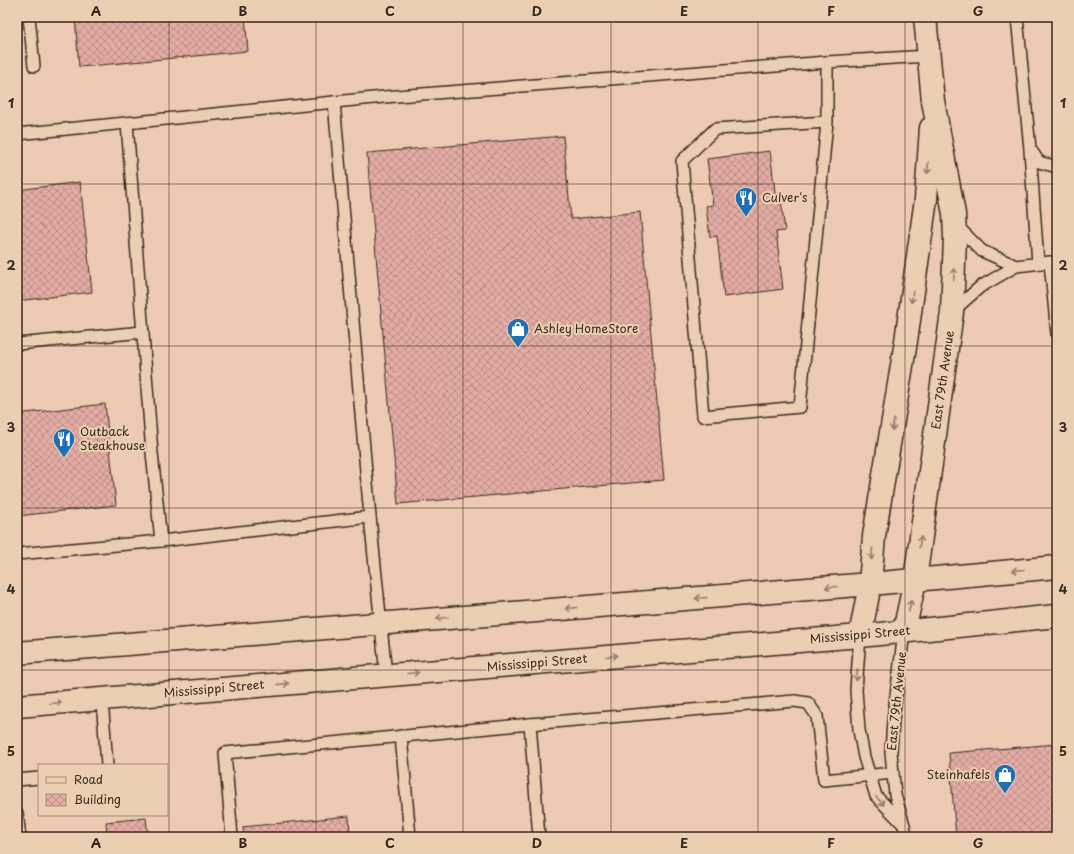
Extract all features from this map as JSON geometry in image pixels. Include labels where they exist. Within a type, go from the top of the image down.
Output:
[{"type":"street","name":"East 79th Avenue","points":[[904,632],[915,580],[952,312],[955,223],[949,182],[933,101],[925,17]]},
{"type":"street","name":"East 79th Avenue","points":[[860,636],[870,584],[874,536],[906,341],[926,199],[933,101]]},
{"type":"street","points":[[17,653],[870,584],[1057,567]]},
{"type":"street","name":"Mississippi Street","points":[[17,706],[860,636],[1057,616]]},
{"type":"lane","points":[[29,17],[34,66]]},
{"type":"lane","points":[[1017,17],[1030,149],[1038,263]]},
{"type":"lane","points":[[17,134],[334,102],[828,62],[928,56]]},
{"type":"lane","points":[[827,122],[715,129],[682,161],[703,416],[800,407],[827,122],[828,62]]},
{"type":"lane","points":[[334,102],[370,516],[382,623],[386,675]]},
{"type":"lane","points":[[127,123],[161,541]]},
{"type":"lane","points":[[1030,149],[1039,162],[1057,167]]},
{"type":"lane","points":[[955,223],[982,251],[1016,266]]},
{"type":"lane","points":[[952,312],[980,287],[1016,266],[1054,262],[1057,334]]},
{"type":"lane","points":[[17,344],[143,332]]},
{"type":"lane","points":[[17,554],[161,541],[370,516]]},
{"type":"lane","name":"East 79th Avenue","points":[[904,632],[893,720],[891,752],[895,795],[904,826]]},
{"type":"lane","name":"East 79th Avenue","points":[[860,636],[856,690],[859,730],[876,796],[904,826]]},
{"type":"lane","points":[[102,699],[107,764]]},
{"type":"lane","points":[[232,837],[225,753],[794,701],[808,703],[817,716],[824,780],[893,773]]},
{"type":"lane","points":[[530,724],[539,837]]},
{"type":"lane","points":[[401,736],[410,837]]},
{"type":"lane","points":[[17,780],[38,778]]},
{"type":"lane","points":[[17,813],[20,837]]},
{"type":"lane","points":[[904,826],[906,837]]},
{"type":"building","points":[[75,17],[245,17],[248,51],[79,67]]},
{"type":"building","name":"Ashley HomeStore","points":[[563,136],[571,219],[640,212],[664,480],[398,504],[367,153]]},
{"type":"building","name":"Culver's","points":[[770,151],[776,200],[781,200],[785,231],[776,232],[783,289],[724,297],[717,236],[710,237],[706,206],[713,205],[707,159]]},
{"type":"building","points":[[80,182],[92,292],[17,301],[17,190]]},
{"type":"building","name":"Outback Steakhouse","points":[[105,404],[116,505],[17,516],[17,414]]},
{"type":"building","name":"Steinhafels","points":[[1057,744],[1057,837],[956,837],[949,753]]},
{"type":"building","points":[[349,816],[350,837],[244,837],[243,827]]},
{"type":"building","points":[[146,818],[148,837],[107,837],[106,822]]},
{"type":"place","name":"Culver's","points":[[746,218]]},
{"type":"place","name":"Ashley HomeStore","points":[[518,348]]},
{"type":"place","name":"Outback Steakhouse","points":[[64,458]]},
{"type":"place","name":"Steinhafels","points":[[1005,794]]}]
